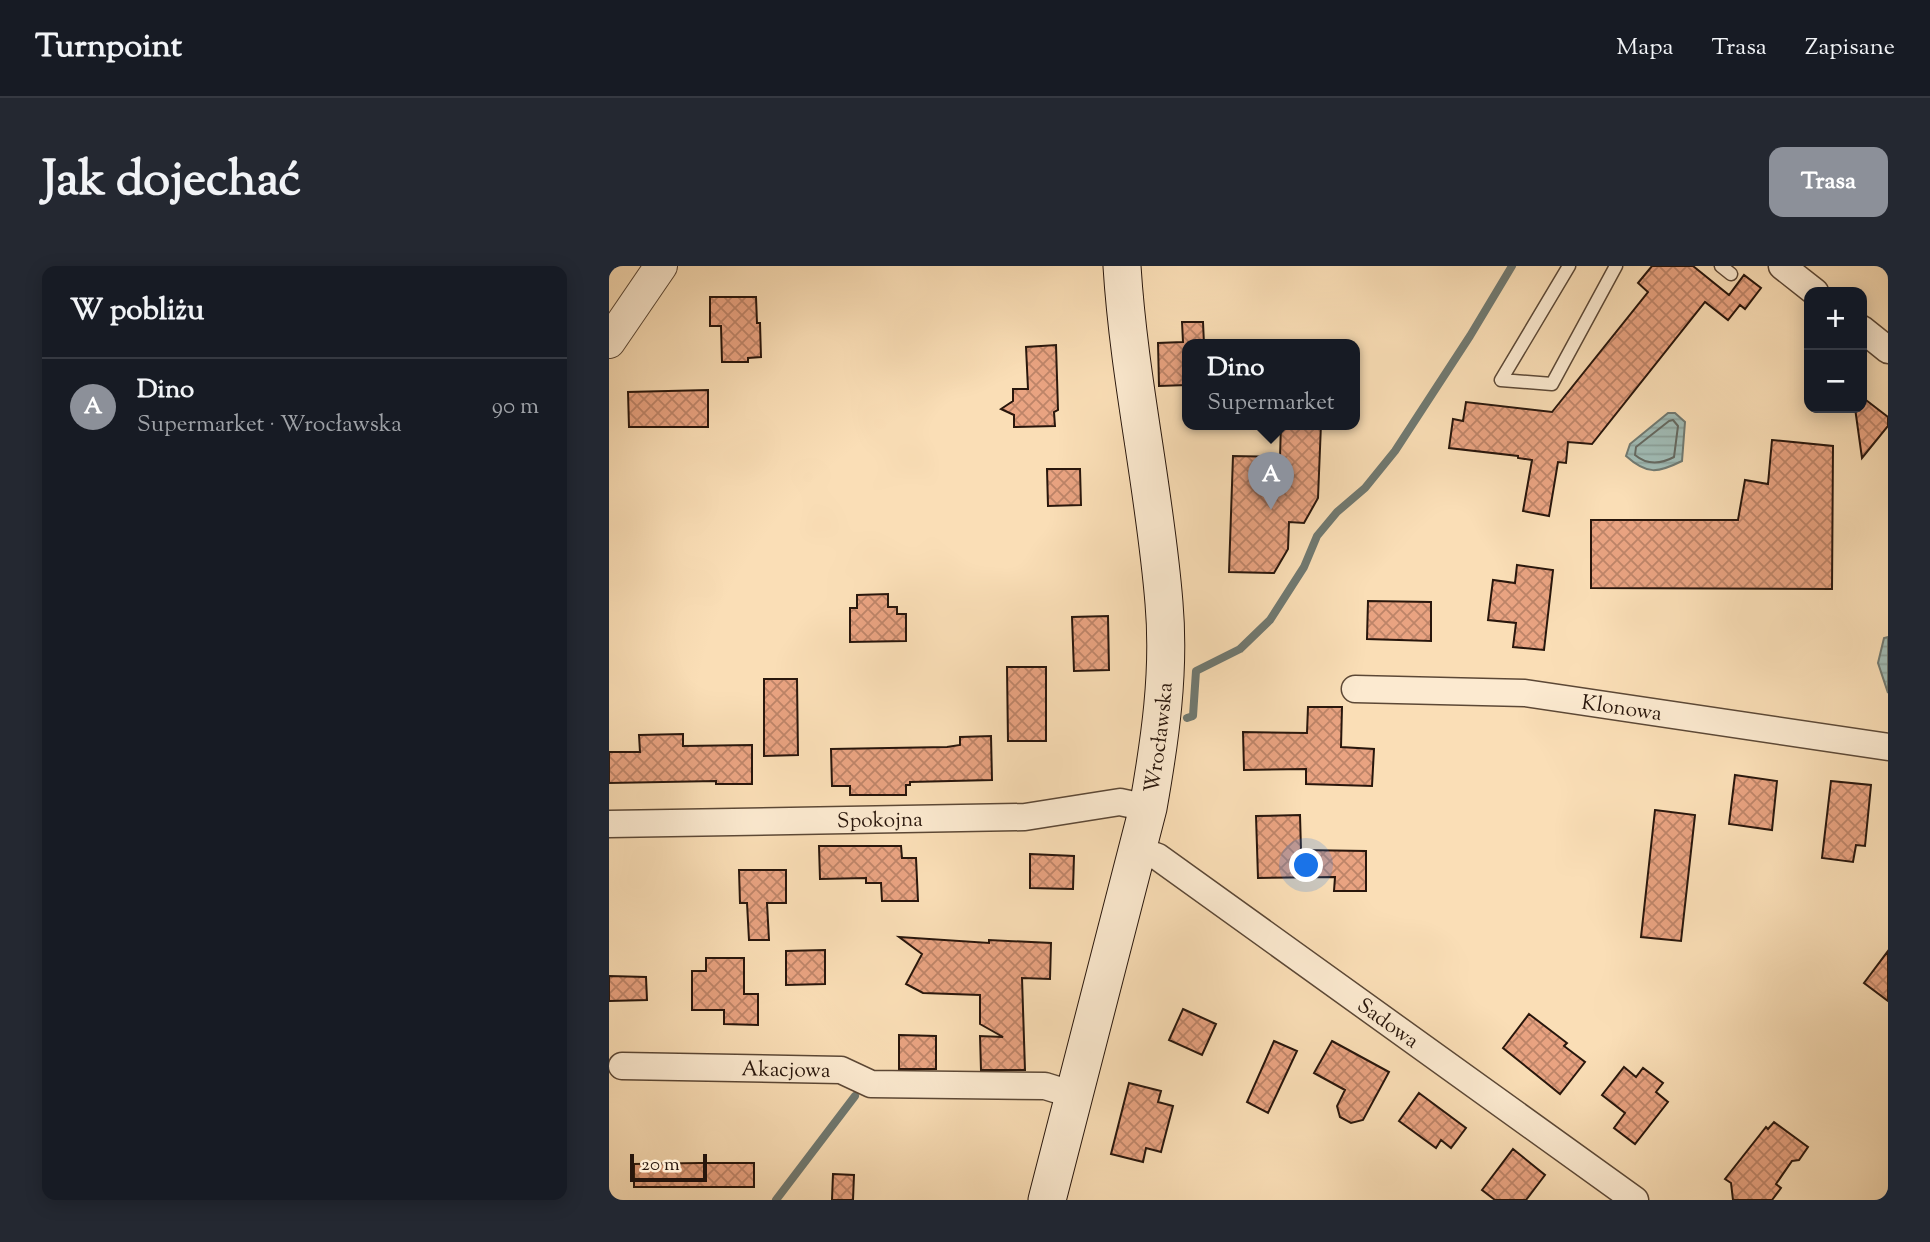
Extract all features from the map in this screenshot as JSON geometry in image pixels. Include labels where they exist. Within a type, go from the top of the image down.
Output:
[{"type":"main road","name":"Wrocławska","points":[[1047,1200],[1139,850],[1159,744],[1164,684],[1164,604],[1122,266]]},
{"type":"street","points":[[609,342],[661,266]]},
{"type":"street","points":[[1782,266],[1809,287]]},
{"type":"street","points":[[1867,333],[1888,350]]},
{"type":"street","name":"Klonowa","points":[[1355,689],[1525,694],[1888,747]]},
{"type":"street","name":"Spokojna","points":[[609,824],[1025,817],[1120,802],[1148,808]]},
{"type":"street","name":"Sadowa","points":[[1139,850],[1158,857],[1635,1200]]},
{"type":"street","name":"Akacjowa","points":[[622,1066],[841,1070],[871,1084],[1045,1086],[1075,1094]]},
{"type":"lane","points":[[1569,266],[1501,380],[1552,384],[1616,266]]},
{"type":"water","points":[[1668,413],[1675,413],[1685,422],[1682,461],[1659,470],[1647,469],[1633,462],[1626,456],[1630,444]]},
{"type":"water","points":[[1888,637],[1888,693],[1878,663],[1884,638]]},
{"type":"building","points":[[1652,266],[1693,266],[1729,295],[1744,275],[1761,288],[1745,309],[1740,305],[1728,320],[1705,302],[1592,444],[1568,442],[1566,463],[1558,462],[1549,516],[1523,511],[1532,460],[1449,448],[1453,419],[1463,421],[1466,402],[1552,412],[1648,292],[1638,283]]},
{"type":"building","points":[[710,297],[756,297],[761,357],[748,358],[748,362],[722,362],[721,326],[710,326]]},
{"type":"building","points":[[1182,322],[1203,322],[1204,339],[1183,339]]},
{"type":"building","points":[[1182,342],[1182,385],[1159,386],[1158,343]]},
{"type":"building","points":[[1056,345],[1058,410],[1054,412],[1055,426],[1014,427],[1014,415],[1001,409],[1013,401],[1013,389],[1028,389],[1026,347]]},
{"type":"building","points":[[708,390],[708,427],[629,427],[628,392]]},
{"type":"building","points":[[1867,401],[1888,417],[1888,426],[1862,458],[1856,413],[1867,413]]},
{"type":"building","points":[[1281,430],[1321,430],[1318,498],[1304,523],[1289,522],[1288,549],[1274,573],[1229,572],[1233,456],[1280,457]]},
{"type":"building","points":[[1772,440],[1833,446],[1832,589],[1591,588],[1591,520],[1738,520],[1745,480],[1768,484]]},
{"type":"building","points":[[1047,469],[1080,469],[1081,505],[1048,506]]},
{"type":"building","points":[[1517,565],[1553,570],[1544,650],[1513,647],[1516,623],[1488,620],[1493,580],[1515,583]]},
{"type":"building","points":[[888,594],[888,607],[897,607],[897,614],[906,614],[906,641],[850,642],[850,608],[857,608],[857,595]]},
{"type":"building","points":[[1368,601],[1431,602],[1431,641],[1367,639]]},
{"type":"building","points":[[1108,616],[1109,670],[1074,671],[1072,617]]},
{"type":"building","points":[[1007,667],[1046,667],[1046,741],[1008,741]]},
{"type":"building","points":[[764,679],[797,679],[798,755],[764,756]]},
{"type":"building","points":[[1308,707],[1342,707],[1341,747],[1374,749],[1372,786],[1306,784],[1306,769],[1244,770],[1243,732],[1307,733]]},
{"type":"building","points":[[683,734],[683,746],[752,745],[752,784],[716,784],[716,781],[609,783],[609,752],[640,752],[639,735]]},
{"type":"building","points":[[991,736],[992,780],[910,782],[910,785],[906,785],[906,795],[850,795],[850,786],[832,786],[831,749],[947,747],[960,745],[960,737]]},
{"type":"building","points":[[1735,775],[1777,781],[1772,830],[1729,824]]},
{"type":"building","points":[[1831,781],[1871,785],[1865,846],[1856,845],[1853,862],[1822,858]]},
{"type":"building","points":[[1655,810],[1695,815],[1681,941],[1641,937]]},
{"type":"building","points":[[1300,815],[1301,850],[1366,851],[1366,891],[1334,891],[1335,877],[1258,878],[1256,816]]},
{"type":"building","points":[[819,846],[901,846],[902,858],[916,858],[918,901],[882,901],[881,883],[866,883],[866,878],[820,879]]},
{"type":"building","points":[[1030,854],[1074,856],[1073,889],[1030,888]]},
{"type":"building","points":[[739,870],[786,870],[786,903],[767,903],[769,940],[749,940],[747,903],[740,903]]},
{"type":"building","points":[[899,937],[989,943],[989,940],[1051,943],[1050,979],[1022,978],[1025,1070],[981,1070],[980,1036],[1003,1037],[980,1024],[980,995],[923,993],[906,984],[922,954]]},
{"type":"building","points":[[825,950],[825,984],[786,985],[786,951]]},
{"type":"building","points":[[1888,951],[1888,1001],[1864,983]]},
{"type":"building","points":[[706,958],[744,958],[744,994],[758,994],[758,1025],[724,1024],[724,1010],[692,1010],[692,971],[706,971]]},
{"type":"building","points":[[609,976],[646,977],[647,1000],[609,1001]]},
{"type":"building","points":[[1183,1009],[1216,1024],[1202,1055],[1169,1040]]},
{"type":"building","points":[[1529,1014],[1567,1043],[1564,1046],[1585,1062],[1560,1094],[1503,1048]]},
{"type":"building","points":[[899,1035],[936,1036],[936,1069],[899,1069]]},
{"type":"building","points":[[1274,1041],[1297,1051],[1268,1113],[1247,1102]]},
{"type":"building","points":[[1332,1041],[1389,1072],[1363,1120],[1351,1123],[1340,1117],[1337,1106],[1345,1090],[1314,1073]]},
{"type":"building","points":[[1624,1067],[1636,1077],[1643,1068],[1663,1083],[1656,1092],[1668,1102],[1635,1144],[1614,1128],[1625,1113],[1602,1095]]},
{"type":"building","points":[[1129,1083],[1161,1091],[1158,1102],[1173,1106],[1161,1152],[1146,1148],[1143,1162],[1111,1154]]},
{"type":"building","points":[[1419,1093],[1466,1128],[1451,1148],[1441,1140],[1436,1148],[1399,1121]]},
{"type":"building","points":[[1774,1122],[1808,1147],[1799,1160],[1792,1161],[1776,1184],[1781,1188],[1772,1200],[1733,1200],[1731,1183],[1725,1179],[1766,1127],[1768,1129]]},
{"type":"building","points":[[1513,1149],[1545,1175],[1526,1200],[1495,1200],[1482,1190]]},
{"type":"building","points":[[754,1163],[754,1187],[634,1187],[634,1164]]},
{"type":"building","points":[[833,1174],[854,1175],[853,1200],[832,1200]]},
{"type":"waterway","points":[[1187,718],[1193,716],[1196,671],[1240,649],[1270,620],[1304,567],[1317,536],[1337,512],[1365,488],[1395,451],[1512,266]]},
{"type":"waterway","points":[[776,1200],[855,1096]]},
{"type":"place","name":"Dino","points":[[1271,510]]}]
